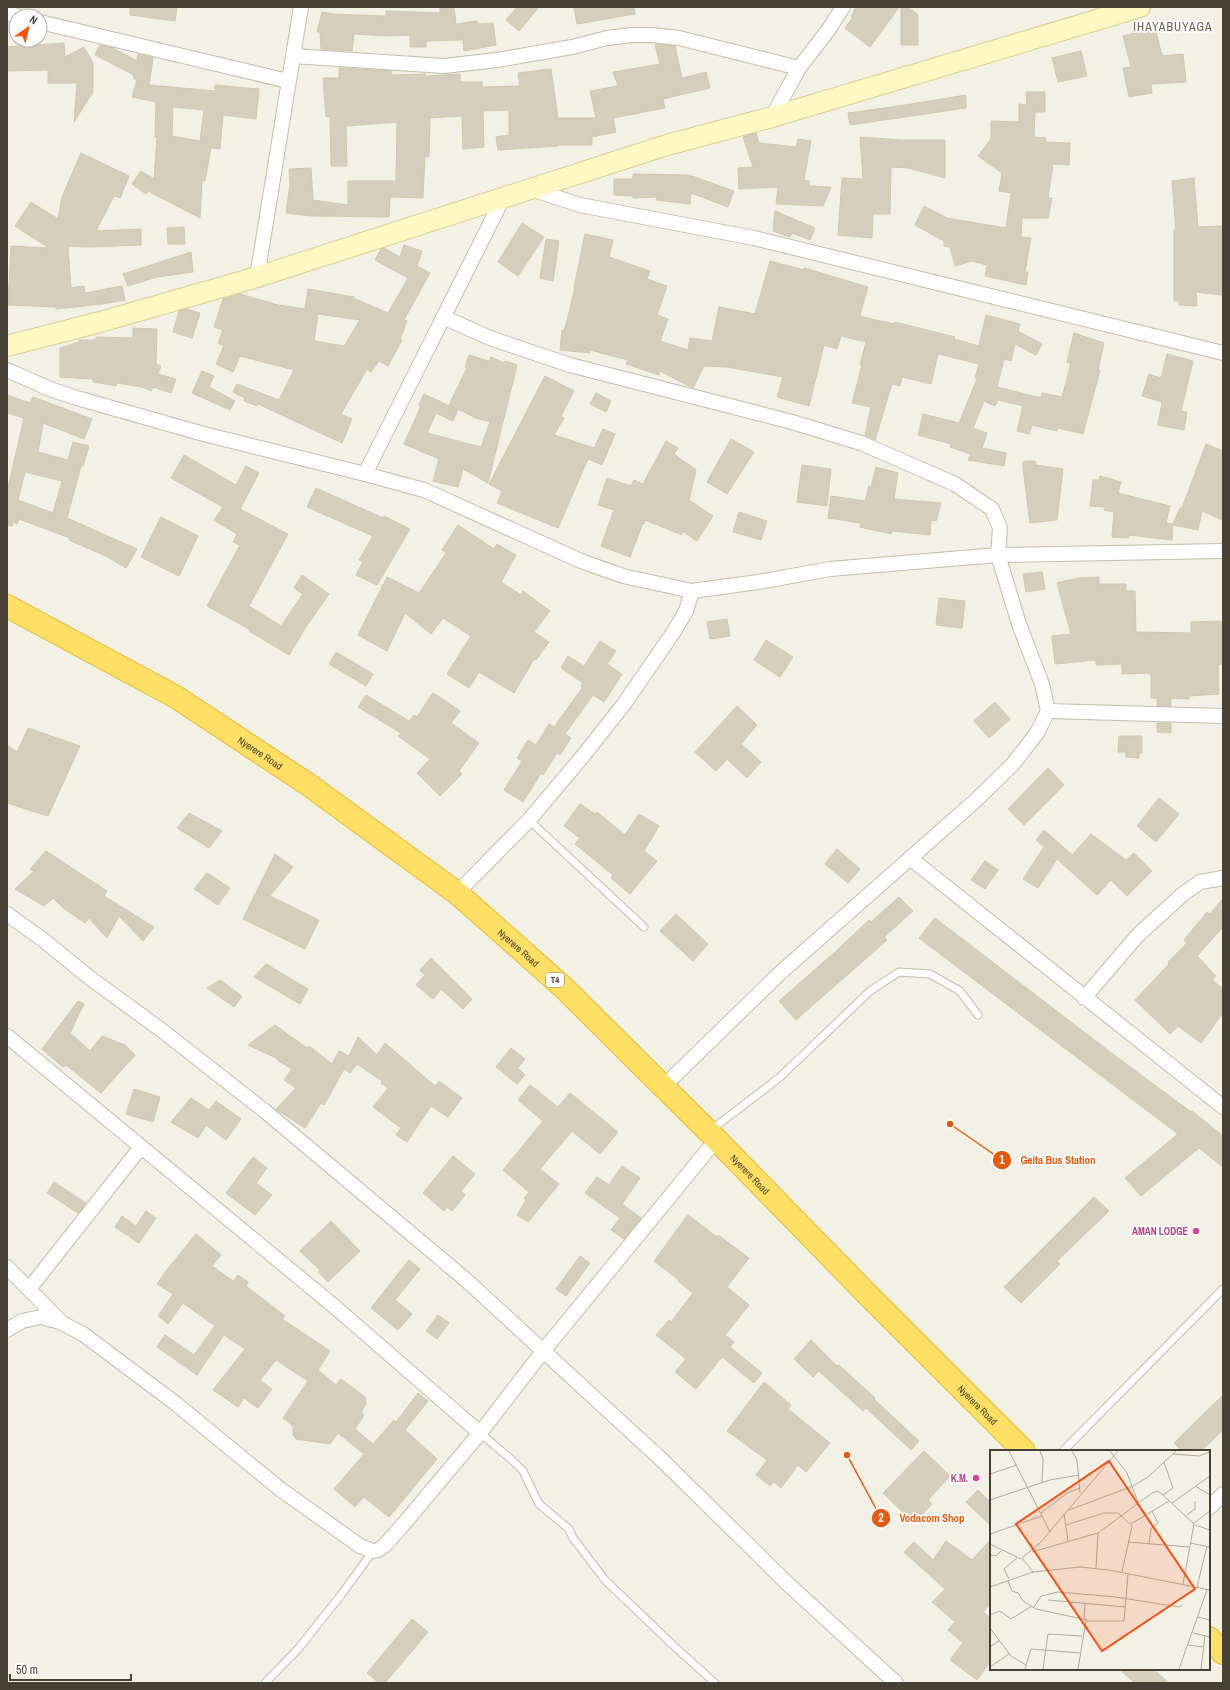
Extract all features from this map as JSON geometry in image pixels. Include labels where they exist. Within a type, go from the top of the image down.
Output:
[{"type":"highway","name":"Nyerere Road","points":[[7,606],[176,696],[309,785],[456,893],[563,987],[1023,1450]]},
{"type":"highway","points":[[1210,1639],[1223,1653]]},
{"type":"main road","points":[[7,346],[100,322],[257,277],[667,145],[772,117],[1140,7]]},
{"type":"street","points":[[257,277],[301,7]]},
{"type":"street","points":[[772,117],[799,68],[829,29],[843,7]]},
{"type":"street","points":[[48,24],[288,81]]},
{"type":"street","points":[[293,56],[444,66],[497,60],[572,47],[607,38],[632,35],[652,35],[679,38],[799,68]]},
{"type":"street","points":[[531,189],[580,205],[754,238],[1223,353]]},
{"type":"street","points":[[365,474],[503,198]]},
{"type":"street","points":[[443,317],[490,338],[570,365],[792,422],[861,443],[955,484],[992,509],[1000,528],[998,555],[1019,624],[1042,684],[1048,711],[1037,733],[1013,764],[780,973],[663,1087]]},
{"type":"street","points":[[7,370],[50,390],[76,398],[200,433],[424,490],[581,561],[623,576],[692,591],[758,582],[830,569],[998,555],[1223,551]]},
{"type":"street","points":[[456,893],[529,820],[584,756],[624,704],[673,633],[686,611],[692,591]]},
{"type":"street","points":[[1048,711],[1223,716]]},
{"type":"street","points":[[910,858],[1223,1108]]},
{"type":"street","points":[[1084,998],[1138,935],[1183,894],[1200,882],[1223,878]]},
{"type":"street","points":[[7,914],[42,939],[90,978],[160,1029],[266,1112],[465,1279],[663,1461],[789,1585],[896,1683]]},
{"type":"street","points":[[7,1036],[335,1307],[480,1433]]},
{"type":"street","points":[[7,1330],[22,1321],[41,1317],[60,1322],[83,1334],[175,1403],[280,1489],[360,1546],[373,1551],[384,1546],[480,1433],[712,1136]]},
{"type":"street","points":[[29,1289],[141,1147]]},
{"type":"street","points":[[7,1267],[60,1322]]},
{"type":"street","points":[[1210,1507],[1223,1494]]},
{"type":"lane","points":[[529,820],[644,927]]},
{"type":"lane","points":[[712,1136],[779,1078],[870,991],[899,972],[930,974],[960,991],[978,1016]]},
{"type":"lane","points":[[1064,1450],[1223,1289]]},
{"type":"lane","points":[[480,1433],[507,1455],[523,1472],[539,1504],[569,1529],[573,1538],[605,1580],[674,1647],[715,1683]]},
{"type":"lane","points":[[265,1683],[298,1649],[341,1595],[373,1551]]},
{"type":"building","points":[[130,7],[177,7],[175,21],[130,15]]},
{"type":"building","points":[[440,7],[454,7],[456,24],[477,21],[477,24],[493,23],[496,45],[464,51],[463,40],[426,41],[426,47],[410,47],[410,35],[388,36],[354,34],[352,51],[321,49],[320,32],[317,32],[322,12],[332,14],[386,16],[386,11],[440,13]]},
{"type":"building","points":[[517,7],[539,7],[519,31],[506,20]]},
{"type":"building","points":[[574,7],[634,7],[635,14],[577,24]]},
{"type":"building","points":[[856,7],[899,7],[870,47],[845,28],[853,17],[851,16]]},
{"type":"building","points":[[901,7],[908,7],[918,15],[918,45],[901,45]]},
{"type":"building","points":[[1155,28],[1162,56],[1183,54],[1186,82],[1151,84],[1152,93],[1129,97],[1123,68],[1131,67],[1123,36]]},
{"type":"building","points":[[64,43],[65,57],[84,47],[93,63],[93,92],[74,122],[77,83],[48,83],[48,70],[7,71],[7,47],[48,48],[48,44]]},
{"type":"building","points":[[100,45],[113,48],[137,61],[138,54],[153,58],[149,85],[215,91],[215,85],[259,89],[256,119],[223,115],[220,149],[211,148],[205,181],[202,181],[200,218],[148,191],[146,194],[132,184],[141,171],[154,179],[157,137],[155,137],[156,102],[132,97],[137,79],[134,79],[134,75],[95,55]],"holes":[[[173,107],[204,110],[200,141],[172,136]]]},
{"type":"building","points":[[655,45],[675,46],[682,78],[706,72],[710,88],[663,99],[665,108],[613,118],[616,132],[592,137],[592,145],[558,145],[498,150],[496,137],[509,135],[509,110],[483,111],[484,147],[463,149],[462,116],[430,118],[429,157],[425,156],[423,198],[390,197],[389,217],[312,216],[286,213],[290,184],[289,169],[311,168],[313,200],[348,205],[348,181],[396,181],[397,122],[346,126],[347,166],[331,166],[330,116],[326,117],[323,78],[339,78],[339,68],[391,71],[391,75],[425,74],[425,76],[460,74],[460,82],[482,82],[482,87],[520,86],[518,73],[551,69],[558,118],[596,118],[590,91],[618,86],[613,72],[660,64]]},
{"type":"building","points":[[1081,51],[1087,76],[1058,82],[1052,58]]},
{"type":"building","points":[[1026,92],[1045,92],[1045,112],[1035,112],[1034,137],[1046,138],[1045,142],[1070,143],[1069,165],[1053,164],[1048,198],[1052,198],[1048,218],[1022,218],[1021,237],[1031,238],[1025,272],[1028,272],[1026,285],[985,276],[987,265],[972,261],[955,266],[950,247],[944,246],[944,241],[915,225],[924,206],[947,218],[1006,228],[1011,193],[999,191],[1002,173],[978,156],[991,139],[991,121],[1019,122],[1019,104],[1027,105]]},
{"type":"building","points":[[966,95],[966,108],[850,125],[848,113]]},
{"type":"building","points":[[756,133],[759,143],[796,147],[798,139],[811,141],[804,180],[809,181],[809,186],[831,187],[823,206],[776,204],[778,187],[739,189],[738,168],[753,167],[743,137]]},
{"type":"building","points":[[860,137],[902,140],[945,140],[945,178],[908,168],[891,167],[890,214],[873,214],[872,238],[838,235],[842,178],[863,179]]},
{"type":"building","points":[[81,153],[129,176],[120,198],[114,196],[96,231],[141,229],[141,245],[90,247],[68,246],[71,288],[84,286],[85,293],[122,286],[125,300],[56,309],[56,307],[8,305],[11,246],[49,248],[15,226],[31,202],[58,219],[62,197]]},
{"type":"building","points":[[633,174],[689,175],[734,191],[728,207],[691,193],[690,204],[656,200],[657,197],[633,198],[633,196],[614,195],[614,179],[633,179]]},
{"type":"building","points":[[1194,178],[1198,227],[1223,226],[1223,295],[1196,292],[1197,306],[1179,305],[1179,301],[1174,301],[1174,230],[1176,230],[1172,181]]},
{"type":"building","points":[[775,211],[815,228],[810,240],[792,233],[790,237],[773,231]]},
{"type":"building","points":[[522,223],[544,237],[518,276],[498,262]]},
{"type":"building","points":[[184,227],[185,244],[168,244],[167,228]]},
{"type":"building","points":[[585,234],[613,240],[609,257],[650,271],[647,279],[667,286],[657,315],[668,319],[660,341],[688,350],[690,338],[712,341],[719,307],[755,314],[770,261],[804,270],[804,268],[868,287],[860,315],[863,317],[894,324],[895,322],[955,337],[954,339],[979,346],[986,315],[1020,324],[1018,331],[1042,344],[1036,355],[1015,344],[1011,361],[1004,359],[997,387],[1041,398],[1042,393],[1062,397],[1071,363],[1067,362],[1074,333],[1104,343],[1098,370],[1100,370],[1083,434],[1058,428],[1057,431],[1032,425],[1029,434],[1017,431],[1023,406],[998,400],[995,406],[984,401],[973,428],[987,433],[982,448],[1006,453],[1004,466],[968,460],[971,454],[950,447],[951,444],[918,435],[923,414],[959,423],[977,379],[975,378],[979,364],[938,354],[931,384],[902,377],[900,386],[892,384],[875,440],[865,435],[871,407],[852,403],[862,365],[860,365],[866,342],[841,336],[837,349],[824,345],[809,406],[777,397],[783,377],[727,367],[704,366],[693,388],[660,371],[659,375],[626,364],[628,360],[590,350],[590,353],[560,350],[562,330],[564,330],[567,321]]},
{"type":"building","points":[[546,239],[559,241],[553,281],[540,278]]},
{"type":"building","points":[[404,245],[422,251],[417,266],[430,273],[404,320],[407,321],[400,339],[402,340],[388,366],[379,361],[371,372],[367,369],[341,414],[352,419],[342,443],[258,404],[257,406],[244,401],[245,398],[233,392],[237,384],[279,400],[294,370],[240,356],[233,372],[216,364],[224,346],[218,343],[223,330],[214,327],[223,299],[240,294],[278,305],[305,309],[308,289],[354,297],[353,298],[388,313],[408,278],[375,260],[381,249],[384,248],[400,257]],"holes":[[[318,314],[360,320],[344,346],[314,341]]]},
{"type":"building","points":[[191,252],[193,272],[157,277],[128,286],[123,274]]},
{"type":"building","points":[[186,309],[200,313],[192,338],[173,332],[179,311]]},
{"type":"building","points":[[133,328],[157,329],[156,364],[161,366],[158,374],[176,379],[171,393],[153,387],[151,391],[142,387],[117,383],[116,386],[93,382],[93,379],[60,377],[60,348],[79,342],[79,340],[96,340],[96,337],[133,338]]},
{"type":"building","points":[[1167,354],[1193,361],[1181,411],[1187,412],[1184,430],[1158,425],[1162,402],[1142,396],[1149,374],[1161,378]]},
{"type":"building","points":[[469,355],[489,361],[491,357],[504,363],[505,361],[517,365],[488,483],[463,469],[458,487],[433,481],[439,459],[404,444],[421,406],[419,405],[424,394],[458,410],[453,421],[436,413],[427,433],[481,447],[490,422],[476,418],[449,405],[467,368],[465,367]]},
{"type":"building","points":[[202,371],[214,376],[209,387],[235,401],[230,410],[192,393]]},
{"type":"building","points":[[545,376],[574,391],[561,416],[564,418],[554,435],[594,448],[603,429],[615,434],[602,465],[588,459],[558,528],[497,503],[502,491],[489,484]]},
{"type":"building","points":[[596,393],[611,401],[606,412],[590,404]]},
{"type":"building","points":[[7,395],[30,403],[33,397],[92,419],[84,439],[43,423],[38,452],[68,460],[73,442],[89,446],[83,466],[81,466],[67,518],[137,549],[126,568],[108,557],[69,540],[70,538],[19,519],[17,524],[13,522],[12,526],[7,525],[7,492],[24,418],[7,413]],"holes":[[[25,472],[62,481],[53,513],[18,500]]]},
{"type":"building","points":[[731,439],[754,452],[727,494],[707,482]]},
{"type":"building","points":[[666,441],[678,448],[674,454],[696,470],[689,500],[713,516],[697,541],[682,531],[682,535],[645,520],[630,557],[601,546],[614,510],[598,505],[607,478],[631,486],[634,480],[643,484]]},
{"type":"building","points":[[1206,444],[1223,451],[1223,520],[1202,511],[1198,530],[1173,525],[1172,540],[1129,535],[1129,538],[1112,537],[1114,512],[1104,510],[1105,507],[1090,506],[1093,480],[1099,480],[1100,476],[1121,482],[1118,493],[1170,506],[1166,523],[1173,524],[1180,508],[1182,508]]},
{"type":"building","points":[[184,455],[236,485],[246,466],[259,473],[240,509],[288,534],[249,606],[281,626],[303,594],[294,588],[302,575],[329,594],[289,655],[249,631],[249,629],[207,606],[240,545],[233,542],[237,534],[214,520],[223,507],[171,478]]},
{"type":"building","points":[[1035,461],[1036,465],[1063,469],[1057,520],[1030,523],[1023,468],[1023,462]]},
{"type":"building","points":[[802,465],[831,469],[827,506],[797,502]]},
{"type":"building","points":[[876,467],[898,473],[894,499],[941,503],[936,521],[931,520],[930,535],[892,531],[891,534],[860,527],[861,523],[828,518],[831,496],[865,501],[869,486],[871,487]]},
{"type":"building","points":[[316,488],[383,518],[384,516],[410,529],[377,585],[356,575],[363,562],[359,560],[373,536],[307,507]]},
{"type":"building","points":[[739,512],[767,521],[761,540],[733,532]]},
{"type":"building","points":[[161,517],[198,536],[179,576],[141,557]]},
{"type":"building","points":[[458,525],[494,549],[497,544],[516,555],[501,582],[521,595],[523,591],[550,611],[534,632],[549,642],[536,660],[534,659],[514,693],[479,672],[469,688],[447,674],[471,636],[443,618],[431,634],[405,613],[387,651],[358,635],[387,577],[419,593],[446,553],[442,550]]},
{"type":"building","points":[[1042,572],[1045,589],[1026,592],[1023,574]]},
{"type":"building","points":[[1099,577],[1099,584],[1126,584],[1126,591],[1135,591],[1136,632],[1191,633],[1191,622],[1221,621],[1223,635],[1223,664],[1218,664],[1219,694],[1189,696],[1189,699],[1171,698],[1171,706],[1157,706],[1157,698],[1151,698],[1151,673],[1122,674],[1122,664],[1096,665],[1096,660],[1055,664],[1052,636],[1071,634],[1057,583],[1078,578]]},
{"type":"building","points":[[939,598],[965,601],[962,628],[936,625]]},
{"type":"building","points":[[727,619],[730,636],[710,639],[707,622]]},
{"type":"building","points":[[766,640],[793,657],[780,677],[754,660]]},
{"type":"building","points":[[600,641],[616,651],[607,664],[622,674],[604,702],[593,695],[565,734],[571,738],[560,755],[557,753],[543,775],[541,773],[523,802],[504,790],[522,761],[517,758],[528,740],[536,745],[549,724],[554,727],[583,687],[581,686],[583,683],[561,668],[568,656],[584,666]]},
{"type":"building","points":[[336,652],[373,674],[366,686],[329,664]]},
{"type":"building","points":[[433,693],[460,711],[451,723],[479,743],[459,771],[462,774],[440,796],[417,773],[430,759],[398,736],[401,733],[358,707],[366,695],[409,721],[414,715],[417,717]]},
{"type":"building","points":[[995,702],[1010,719],[989,738],[974,721]]},
{"type":"building","points":[[737,706],[757,725],[741,744],[761,762],[747,778],[727,759],[716,771],[695,752]]},
{"type":"building","points":[[1157,723],[1171,723],[1171,733],[1157,732]]},
{"type":"building","points":[[28,728],[80,746],[48,816],[7,803],[7,745],[17,752]]},
{"type":"building","points":[[1119,736],[1142,736],[1142,753],[1139,753],[1139,758],[1126,757],[1126,752],[1118,752]]},
{"type":"building","points":[[1048,768],[1064,785],[1024,825],[1008,809]]},
{"type":"building","points":[[1159,798],[1179,814],[1156,842],[1137,826]]},
{"type":"building","points":[[580,804],[595,814],[597,812],[625,835],[639,814],[659,826],[644,851],[657,861],[630,894],[611,878],[613,875],[575,844],[580,838],[564,826]]},
{"type":"building","points":[[189,813],[222,831],[209,848],[177,828]]},
{"type":"building","points":[[1044,830],[1072,855],[1091,834],[1126,860],[1134,853],[1152,871],[1127,896],[1111,880],[1097,895],[1057,859],[1038,888],[1023,879],[1044,847],[1036,840]]},
{"type":"building","points":[[837,849],[860,869],[848,883],[825,864]]},
{"type":"building","points":[[46,851],[107,891],[104,896],[154,927],[143,941],[119,916],[107,938],[89,918],[85,923],[63,908],[53,898],[44,906],[15,889],[34,871],[30,869]]},
{"type":"building","points":[[275,854],[293,867],[270,896],[319,920],[305,949],[243,919]]},
{"type":"building","points":[[985,861],[998,870],[985,889],[971,880]]},
{"type":"building","points":[[207,873],[230,888],[218,905],[194,889]]},
{"type":"building","points":[[899,897],[913,911],[884,937],[887,940],[796,1020],[779,1001],[869,920],[871,922]]},
{"type":"building","points":[[1223,898],[1223,927],[1197,956],[1216,976],[1212,980],[1223,989],[1223,1013],[1201,1043],[1178,1026],[1170,1034],[1135,1000],[1169,964],[1168,962],[1187,943],[1184,940],[1207,912],[1210,914]]},
{"type":"building","points":[[676,914],[708,944],[693,961],[660,931]]},
{"type":"building","points":[[935,918],[1118,1058],[1191,1112],[1192,1111],[1223,1136],[1223,1167],[1199,1148],[1141,1196],[1125,1178],[1178,1134],[919,938]]},
{"type":"building","points":[[431,958],[472,999],[463,1009],[441,989],[433,999],[416,985],[425,975],[420,970]]},
{"type":"building","points":[[266,964],[308,989],[300,1004],[254,977]]},
{"type":"building","points":[[220,980],[242,996],[234,1007],[207,988]]},
{"type":"building","points":[[78,1001],[84,1004],[70,1033],[90,1051],[102,1036],[125,1045],[135,1055],[101,1093],[66,1065],[63,1067],[42,1049]]},
{"type":"building","points":[[275,1025],[307,1048],[309,1046],[332,1064],[339,1051],[349,1056],[358,1037],[377,1055],[385,1043],[435,1086],[439,1081],[462,1098],[448,1117],[431,1106],[407,1142],[396,1135],[401,1128],[373,1107],[388,1088],[381,1083],[382,1081],[357,1064],[350,1073],[344,1069],[324,1105],[321,1103],[305,1128],[276,1109],[296,1088],[284,1080],[292,1069],[277,1060],[278,1059],[248,1045]]},
{"type":"building","points":[[511,1048],[525,1059],[518,1068],[525,1075],[517,1084],[496,1067]]},
{"type":"building","points":[[530,1085],[558,1107],[570,1093],[618,1132],[600,1154],[572,1131],[540,1169],[559,1184],[528,1222],[517,1215],[526,1200],[524,1198],[529,1192],[503,1170],[543,1121],[518,1100]]},
{"type":"building","points":[[134,1089],[160,1097],[153,1122],[126,1114]]},
{"type":"building","points":[[191,1098],[209,1110],[216,1101],[241,1119],[226,1140],[206,1125],[198,1138],[171,1122]]},
{"type":"building","points":[[453,1156],[475,1174],[461,1191],[465,1195],[452,1211],[447,1207],[444,1211],[423,1193]]},
{"type":"building","points":[[253,1157],[267,1168],[256,1183],[272,1195],[255,1215],[226,1193]]},
{"type":"building","points":[[622,1166],[640,1178],[622,1204],[641,1218],[624,1239],[611,1230],[620,1218],[585,1193],[597,1177],[609,1185]]},
{"type":"building","points":[[54,1182],[86,1203],[78,1213],[47,1193]]},
{"type":"building","points":[[1094,1197],[1109,1211],[1057,1261],[1060,1264],[1021,1303],[1004,1287]]},
{"type":"building","points":[[146,1211],[156,1218],[139,1243],[115,1227],[122,1216],[136,1226]]},
{"type":"building","points":[[688,1215],[717,1237],[718,1235],[749,1258],[727,1287],[749,1305],[725,1335],[734,1342],[730,1347],[762,1373],[754,1383],[722,1357],[696,1389],[675,1372],[686,1359],[656,1335],[669,1320],[671,1322],[693,1293],[654,1261]]},
{"type":"building","points":[[331,1221],[360,1251],[328,1282],[318,1272],[320,1270],[300,1251]]},
{"type":"building","points":[[196,1234],[221,1255],[212,1266],[233,1281],[238,1275],[248,1282],[246,1286],[285,1316],[282,1319],[330,1351],[318,1370],[336,1385],[341,1379],[365,1397],[366,1403],[361,1413],[364,1415],[355,1429],[373,1444],[394,1420],[396,1422],[418,1393],[428,1401],[405,1430],[437,1459],[389,1517],[364,1497],[355,1507],[334,1489],[364,1454],[338,1433],[330,1444],[296,1439],[293,1434],[293,1426],[283,1418],[308,1381],[276,1360],[260,1380],[272,1389],[258,1408],[244,1398],[238,1407],[213,1390],[245,1349],[224,1335],[197,1375],[157,1347],[165,1335],[194,1355],[215,1326],[183,1303],[168,1324],[158,1316],[173,1294],[157,1284]]},
{"type":"building","points":[[580,1256],[590,1263],[566,1296],[556,1289]]},
{"type":"building","points":[[409,1260],[420,1269],[395,1300],[412,1314],[398,1330],[371,1308]]},
{"type":"building","points":[[438,1315],[449,1323],[437,1339],[426,1331]]},
{"type":"building","points":[[811,1340],[837,1366],[839,1365],[875,1398],[874,1399],[919,1441],[911,1450],[866,1408],[863,1411],[819,1371],[813,1377],[794,1359]]},
{"type":"building","points":[[764,1382],[791,1405],[788,1409],[830,1443],[806,1472],[798,1465],[781,1488],[774,1482],[770,1486],[756,1475],[767,1460],[727,1431]]},
{"type":"building","points":[[1223,1395],[1223,1430],[1202,1450],[1181,1450],[1174,1443]]},
{"type":"building","points":[[924,1451],[950,1476],[928,1500],[932,1504],[914,1523],[883,1493]]},
{"type":"building","points":[[978,1490],[990,1502],[990,1525],[966,1502]]},
{"type":"building","points":[[990,1540],[990,1604],[983,1612],[990,1617],[990,1662],[977,1680],[950,1660],[963,1643],[948,1630],[955,1622],[932,1602],[945,1589],[904,1552],[914,1542],[933,1560],[946,1541],[972,1560]]},
{"type":"building","points":[[412,1619],[428,1632],[385,1683],[379,1683],[367,1673]]},
{"type":"building","points":[[1120,1670],[1154,1670],[1169,1683],[1135,1683]]},
{"type":"place","name":"Geita Bus Station","points":[[950,1124]]},
{"type":"place","name":"AMAN LODGE","points":[[1196,1231]]},
{"type":"place","name":"Vodacom Shop","points":[[847,1455]]},
{"type":"place","name":"K.M.","points":[[976,1478]]},
{"type":"district","name":"IHAYABUYAGA","points":[[1173,27]]}]
